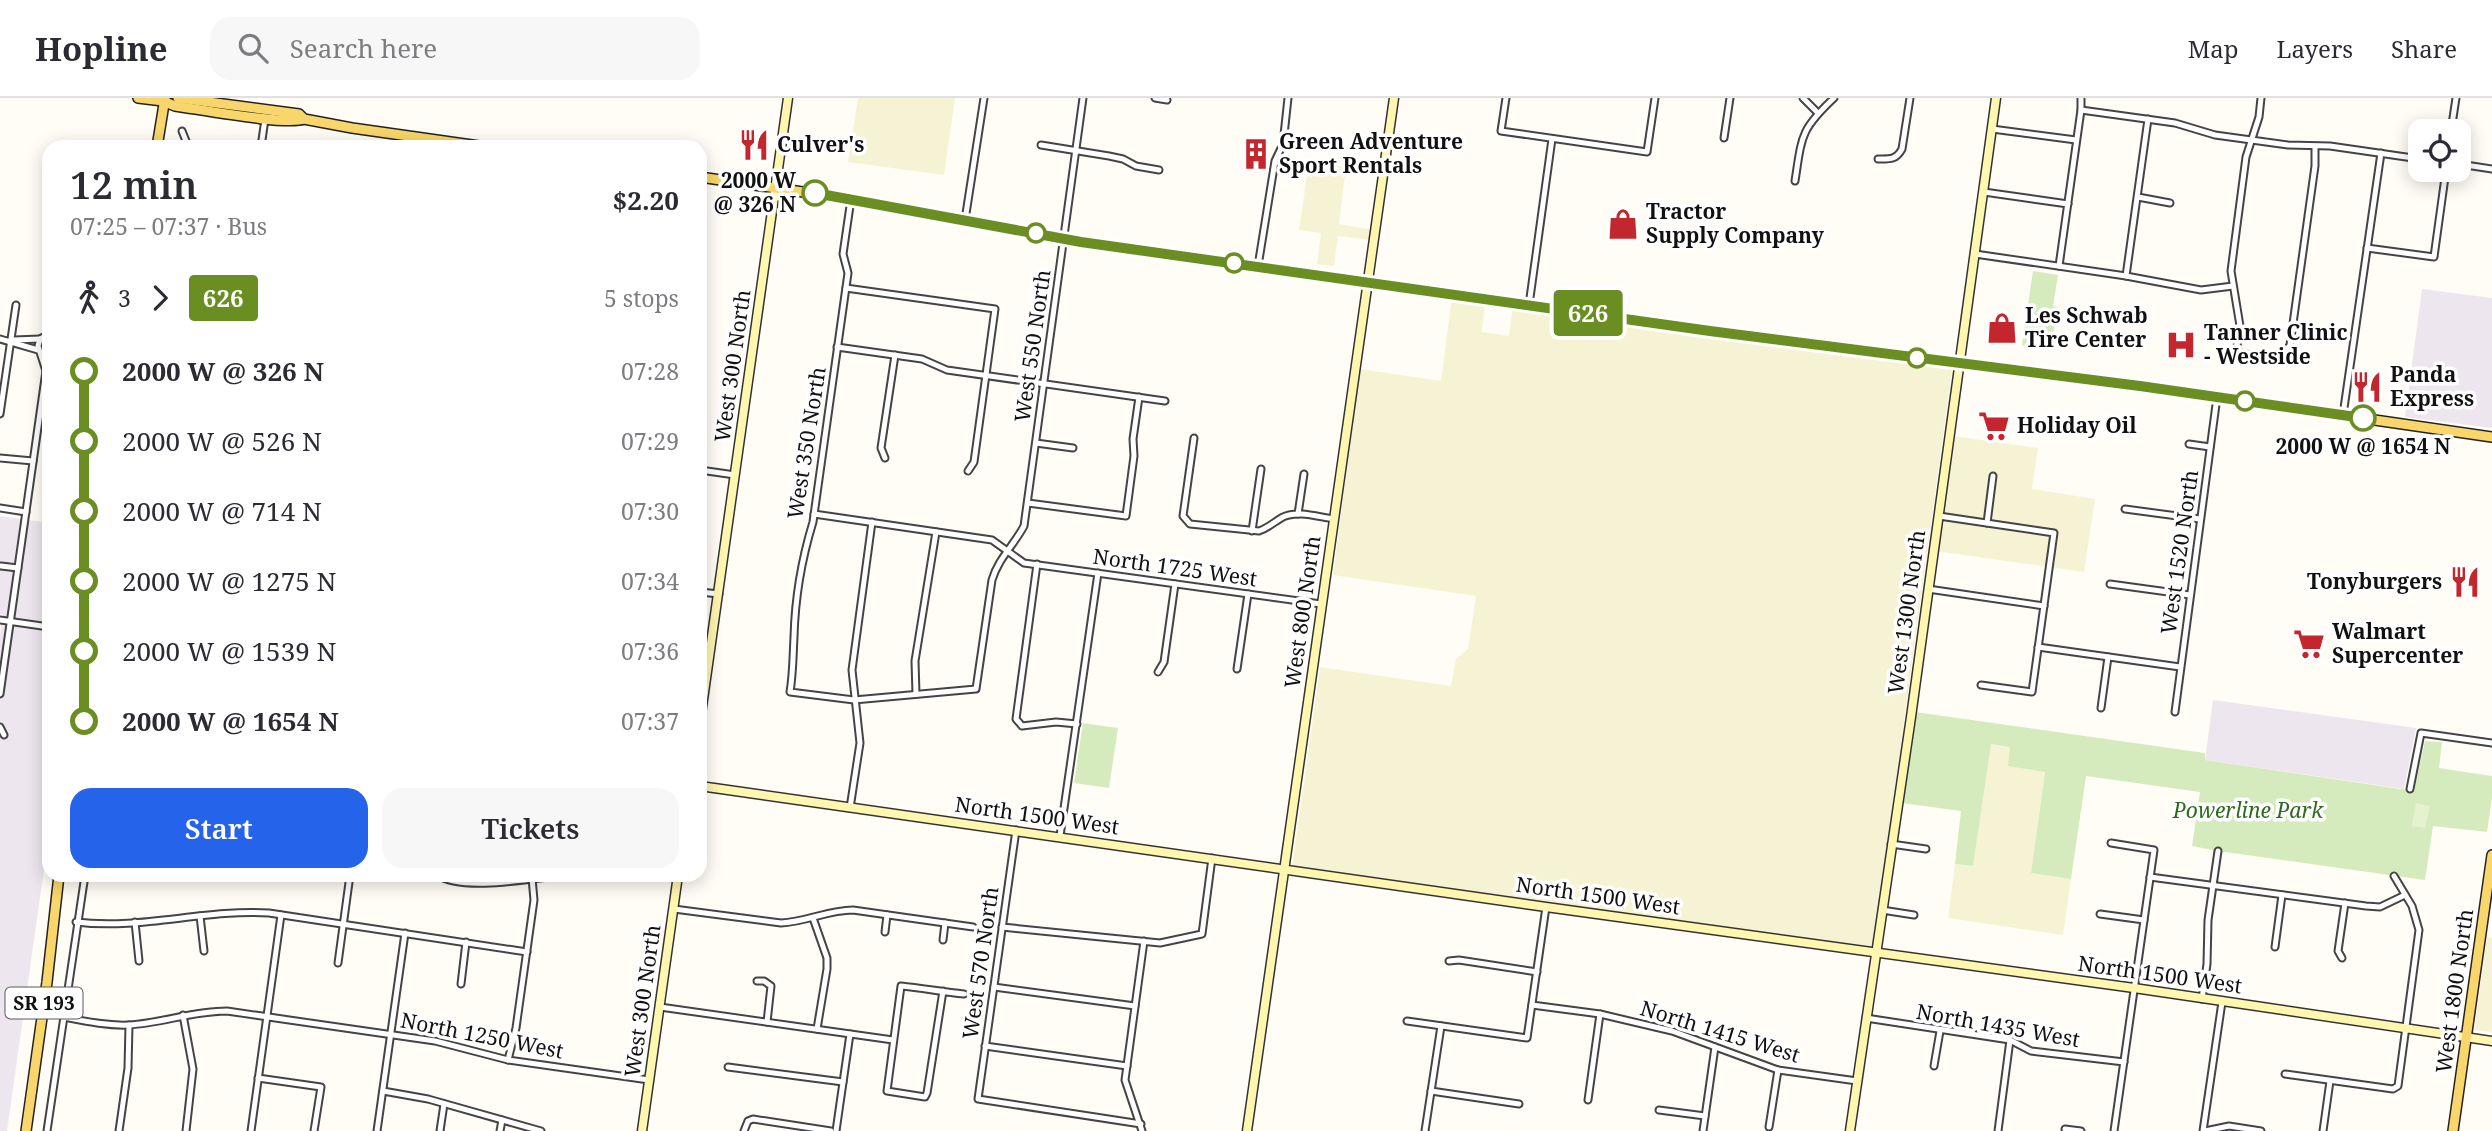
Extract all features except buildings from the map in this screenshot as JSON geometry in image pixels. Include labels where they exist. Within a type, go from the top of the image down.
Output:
[{"type":"main road","points":[[138,98],[299,114],[304,119]]},
{"type":"main road","points":[[168,99],[175,106],[265,119],[297,122],[304,119],[437,140]]},
{"type":"main road","points":[[159,140],[168,99]]},
{"type":"main road","points":[[707,178],[852,199],[1064,238],[1258,267],[2492,437]]},
{"type":"main road","name":"West 1800 North","points":[[2453,1131],[2492,855]]},
{"type":"main road","name":"SR 193","points":[[26,1131],[58,882]]},
{"type":"street","name":"West 300 North","points":[[707,655],[719,594],[788,98]]},
{"type":"street","points":[[965,220],[984,98]]},
{"type":"street","name":"West 550 North","points":[[916,694],[976,689],[992,580],[1001,559],[1008,553],[1024,526],[1083,98]]},
{"type":"street","points":[[1155,98],[1167,100]]},
{"type":"street","points":[[1258,267],[1275,161],[1283,144],[1288,98]]},
{"type":"street","name":"West 800 North","points":[[1247,1131],[1394,98]]},
{"type":"street","points":[[1506,98],[1501,131],[1647,152],[1655,98]]},
{"type":"street","points":[[1724,138],[1730,98]]},
{"type":"street","points":[[1802,98],[1818,113]]},
{"type":"street","points":[[1795,181],[1803,136],[1812,119],[1834,98]]},
{"type":"street","points":[[1878,159],[1892,159],[1898,156],[1902,149],[1910,98]]},
{"type":"street","name":"West 1300 North","points":[[1850,1131],[1939,516],[1995,98]]},
{"type":"street","points":[[2059,266],[2081,98]]},
{"type":"street","points":[[2261,98],[2259,117],[2246,157],[2231,271],[2240,326],[2236,352],[2278,357],[2286,353],[2290,345],[2315,166],[2315,147]]},
{"type":"street","points":[[2453,119],[2456,98]]},
{"type":"street","points":[[2081,110],[2175,123],[2214,135],[2315,147],[2330,146],[2408,157]]},
{"type":"street","points":[[262,140],[265,119]]},
{"type":"street","points":[[2126,275],[2148,119]]},
{"type":"street","points":[[1992,129],[2076,140]]},
{"type":"street","points":[[182,131],[186,140]]},
{"type":"street","points":[[1529,305],[1552,139]]},
{"type":"street","points":[[1041,145],[1109,156],[1136,166],[1159,170]]},
{"type":"street","points":[[2343,415],[2381,153]]},
{"type":"street","points":[[2471,166],[2492,169]]},
{"type":"street","points":[[2367,248],[2434,257],[2444,182]]},
{"type":"street","points":[[1984,192],[2068,204]]},
{"type":"street","points":[[2138,197],[2170,203]]},
{"type":"street","name":"West 350 North","points":[[852,199],[843,254],[848,273],[814,514],[806,545],[793,635],[790,692],[854,700]]},
{"type":"street","points":[[1975,254],[2126,275],[2201,290],[2233,286]]},
{"type":"street","points":[[845,289],[995,309],[974,463],[968,471]]},
{"type":"street","points":[[0,414],[16,305]]},
{"type":"street","points":[[10,341],[42,336]]},
{"type":"street","points":[[0,339],[42,354]]},
{"type":"street","points":[[42,342],[39,352],[42,357]]},
{"type":"street","points":[[837,347],[922,359],[947,370],[1165,401]]},
{"type":"street","points":[[885,458],[881,448],[895,355]]},
{"type":"street","points":[[1028,503],[1126,516],[1135,456],[1133,439],[1139,397]]},
{"type":"street","name":"West 1520 North","points":[[2175,712],[2217,397]]},
{"type":"street","points":[[0,694],[42,405]]},
{"type":"street","points":[[1194,438],[1183,516],[1190,524],[1252,531],[1269,527],[1287,516],[1298,514],[1334,519]]},
{"type":"street","points":[[1036,443],[1073,448]]},
{"type":"street","points":[[2189,444],[2210,447]]},
{"type":"street","points":[[0,458],[33,461]]},
{"type":"street","points":[[1252,531],[1261,469]]},
{"type":"street","points":[[707,471],[736,475]]},
{"type":"street","points":[[1298,514],[1304,474]]},
{"type":"street","points":[[1987,523],[1993,476]]},
{"type":"street","points":[[0,508],[26,512]]},
{"type":"street","points":[[2125,509],[2200,519]]},
{"type":"street","points":[[814,514],[992,541],[1008,553]]},
{"type":"street","points":[[1939,516],[2054,533],[2032,692],[1981,685]]},
{"type":"street","points":[[850,808],[860,743],[852,670],[872,522]]},
{"type":"street","points":[[854,700],[916,694],[915,662],[936,532]]},
{"type":"street","name":"North 1725 West","points":[[1008,553],[1024,563],[1321,604]]},
{"type":"street","points":[[1037,564],[1016,719],[1022,726],[1056,722],[1077,724]]},
{"type":"street","points":[[0,574],[1,566],[18,568]]},
{"type":"street","points":[[1060,836],[1098,573]]},
{"type":"street","points":[[1158,672],[1164,662],[1175,584]]},
{"type":"street","points":[[2110,584],[2190,595]]},
{"type":"street","points":[[1928,589],[2044,606]]},
{"type":"street","points":[[707,593],[719,594]]},
{"type":"street","points":[[1237,669],[1248,594]]},
{"type":"street","points":[[0,620],[42,626]]},
{"type":"street","points":[[2038,647],[2180,667]]},
{"type":"street","points":[[2101,708],[2108,657]]},
{"type":"street","points":[[0,727],[4,734]]},
{"type":"street","points":[[2410,789],[2421,733],[2492,743]]},
{"type":"street","name":"North 1500 West","points":[[707,787],[1546,907],[1875,951],[2492,1041]]},
{"type":"street","name":"West 570 North","points":[[1016,830],[978,1099],[1141,1124]]},
{"type":"street","points":[[2111,843],[2154,850],[2114,1131]]},
{"type":"street","points":[[1891,845],[1926,849]]},
{"type":"street","points":[[2202,999],[2207,964],[2208,920],[2218,851]]},
{"type":"street","points":[[1002,927],[1160,943],[1202,934],[1212,858]]},
{"type":"street","points":[[2285,1074],[2393,1089],[2398,1086],[2419,930],[2417,918],[2394,876]]},
{"type":"street","points":[[2150,877],[2380,907],[2406,895]]},
{"type":"street","points":[[47,1131],[84,882]]},
{"type":"street","points":[[338,963],[349,882]]},
{"type":"street","points":[[453,882],[492,882]]},
{"type":"street","points":[[508,1060],[516,1028],[527,952],[534,900],[532,882]]},
{"type":"street","name":"West 300 North","points":[[642,1131],[677,882]]},
{"type":"street","points":[[2275,947],[2282,895]]},
{"type":"street","points":[[2342,958],[2338,951],[2345,904]]},
{"type":"street","points":[[1407,1021],[1527,1038],[1546,907]]},
{"type":"street","points":[[674,909],[781,923],[813,918],[836,910],[853,910],[973,927]]},
{"type":"street","points":[[1882,910],[1914,915]]},
{"type":"street","points":[[76,922],[100,925],[253,912],[527,952]]},
{"type":"street","points":[[2101,914],[2144,920]]},
{"type":"street","points":[[251,1131],[281,915]]},
{"type":"street","points":[[885,932],[887,915]]},
{"type":"street","points":[[200,916],[204,951]]},
{"type":"street","points":[[813,918],[825,948],[827,969],[817,1029]]},
{"type":"street","points":[[135,922],[139,961]]},
{"type":"street","points":[[943,940],[945,923]]},
{"type":"street","points":[[377,1131],[405,933]]},
{"type":"street","points":[[1142,1131],[1125,1080],[1144,941]]},
{"type":"street","points":[[461,984],[466,943]]},
{"type":"street","points":[[1449,961],[1459,960],[1537,972]]},
{"type":"street","points":[[757,981],[764,981],[771,986],[767,1022]]},
{"type":"street","points":[[943,991],[925,1097],[887,1091],[901,986],[943,991],[964,994]]},
{"type":"street","points":[[994,987],[1135,1006]]},
{"type":"street","points":[[2222,1002],[2204,1131],[2229,1126],[2261,1131]]},
{"type":"street","name":"North 1415 West","points":[[1532,1004],[1600,1014],[1672,1031],[1778,1070],[1857,1081]]},
{"type":"street","points":[[660,1007],[894,1040]]},
{"type":"street","name":"North 1250 West","points":[[63,1017],[110,1025],[129,1025],[206,1011],[227,1011],[435,1041],[508,1060],[649,1080]]},
{"type":"street","points":[[1588,1100],[1600,1014]]},
{"type":"street","points":[[183,1015],[193,1069],[186,1131]]},
{"type":"street","name":"North 1435 West","points":[[1866,1018],[2010,1040],[2031,1051],[2124,1062]]},
{"type":"street","points":[[119,1131],[128,1068],[129,1025]]},
{"type":"street","points":[[1425,1131],[1441,1026]]},
{"type":"street","points":[[1934,1066],[1940,1031]]},
{"type":"street","points":[[744,1131],[748,1121],[753,1119],[833,1131],[850,1034]]},
{"type":"street","points":[[1998,1131],[2010,1040]]},
{"type":"street","points":[[985,1046],[1127,1066]]},
{"type":"street","points":[[1703,1131],[1715,1047]]},
{"type":"street","points":[[728,1067],[843,1082]]},
{"type":"street","points":[[1769,1127],[1778,1070]]},
{"type":"street","points":[[258,1078],[321,1087],[314,1131]]},
{"type":"street","points":[[2323,1131],[2330,1081]]},
{"type":"street","points":[[383,1091],[444,1104],[541,1131]]},
{"type":"street","points":[[1431,1091],[1519,1104]]},
{"type":"street","points":[[440,1131],[444,1104]]},
{"type":"street","points":[[1659,1110],[1705,1116]]},
{"type":"street","points":[[500,1131],[502,1120]]},
{"type":"street","points":[[2064,1129],[2081,1131]]},
{"type":"shaded area","points":[[858,98],[955,98],[944,175],[848,162]]},
{"type":"shaded area","points":[[1309,162],[1346,167],[1339,224],[1373,230],[1372,240],[1338,236],[1334,266],[1317,264],[1321,233],[1299,230]]},
{"type":"shaded area","points":[[1453,289],[1486,294],[1482,332],[1509,336],[1514,298],[1953,363],[1873,949],[1292,867],[1320,667],[1451,686],[1456,659],[1468,649],[1476,596],[1333,575],[1360,369],[1441,381]]},
{"type":"shaded area","points":[[2422,289],[2492,298],[2492,428],[2405,417]]},
{"type":"shaded area","points":[[1953,436],[2038,448],[2032,489],[2095,499],[2084,572],[1936,551]]},
{"type":"shaded area","points":[[0,516],[42,522],[42,882],[7,1131],[0,1131],[0,634],[3,615],[0,614]]},
{"type":"shaded area","points":[[2213,700],[2416,728],[2404,789],[2205,760]]},
{"type":"shaded area","points":[[1990,744],[2010,747],[2045,771],[2031,873],[2071,879],[2063,935],[1948,918],[1955,864],[1973,866]]},
{"type":"shaded area","points":[[2487,937],[2492,938],[2492,1032],[2474,1030]]},
{"type":"green space","points":[[2033,271],[2058,275],[2053,306],[2058,307],[2051,349],[2022,345]]},
{"type":"green space","name":"Powerline Park","points":[[1915,712],[2205,753],[2205,760],[2414,791],[2425,741],[2442,742],[2439,768],[2492,776],[2487,832],[2433,826],[2425,880],[2192,846],[2200,792],[2086,776],[2071,879],[2031,873],[2045,772],[2008,766],[2010,747],[1991,744],[1973,866],[1955,864],[1961,811],[1902,803]]},
{"type":"green space","points":[[1083,723],[1118,728],[1109,788],[1074,783]]},
{"type":"green space","points":[[2416,803],[2430,806],[2425,828],[2412,826]]},
{"type":"bus line","name":"626","points":[[815,193],[1081,242],[1710,331],[2140,386],[2363,418]]},
{"type":"place","name":"Culver's","points":[[754,145]]},
{"type":"place","name":"Green Adventure Sport Rentals","points":[[1256,154]]},
{"type":"place","name":"2000 W @ 326 N","points":[[815,193]]},
{"type":"place","name":"Tractor Supply Company","points":[[1623,224]]},
{"type":"place","name":"Les Schwab Tire Center","points":[[2002,328]]},
{"type":"place","name":"Tanner Clinic - Westside","points":[[2181,345]]},
{"type":"place","name":"Panda Express","points":[[2367,387]]},
{"type":"place","name":"2000 W @ 1654 N","points":[[2363,418]]},
{"type":"place","name":"Holiday Oil","points":[[1994,426]]},
{"type":"place","name":"Tonyburgers","points":[[2465,582]]},
{"type":"place","name":"Walmart Supercenter","points":[[2309,644]]}]
